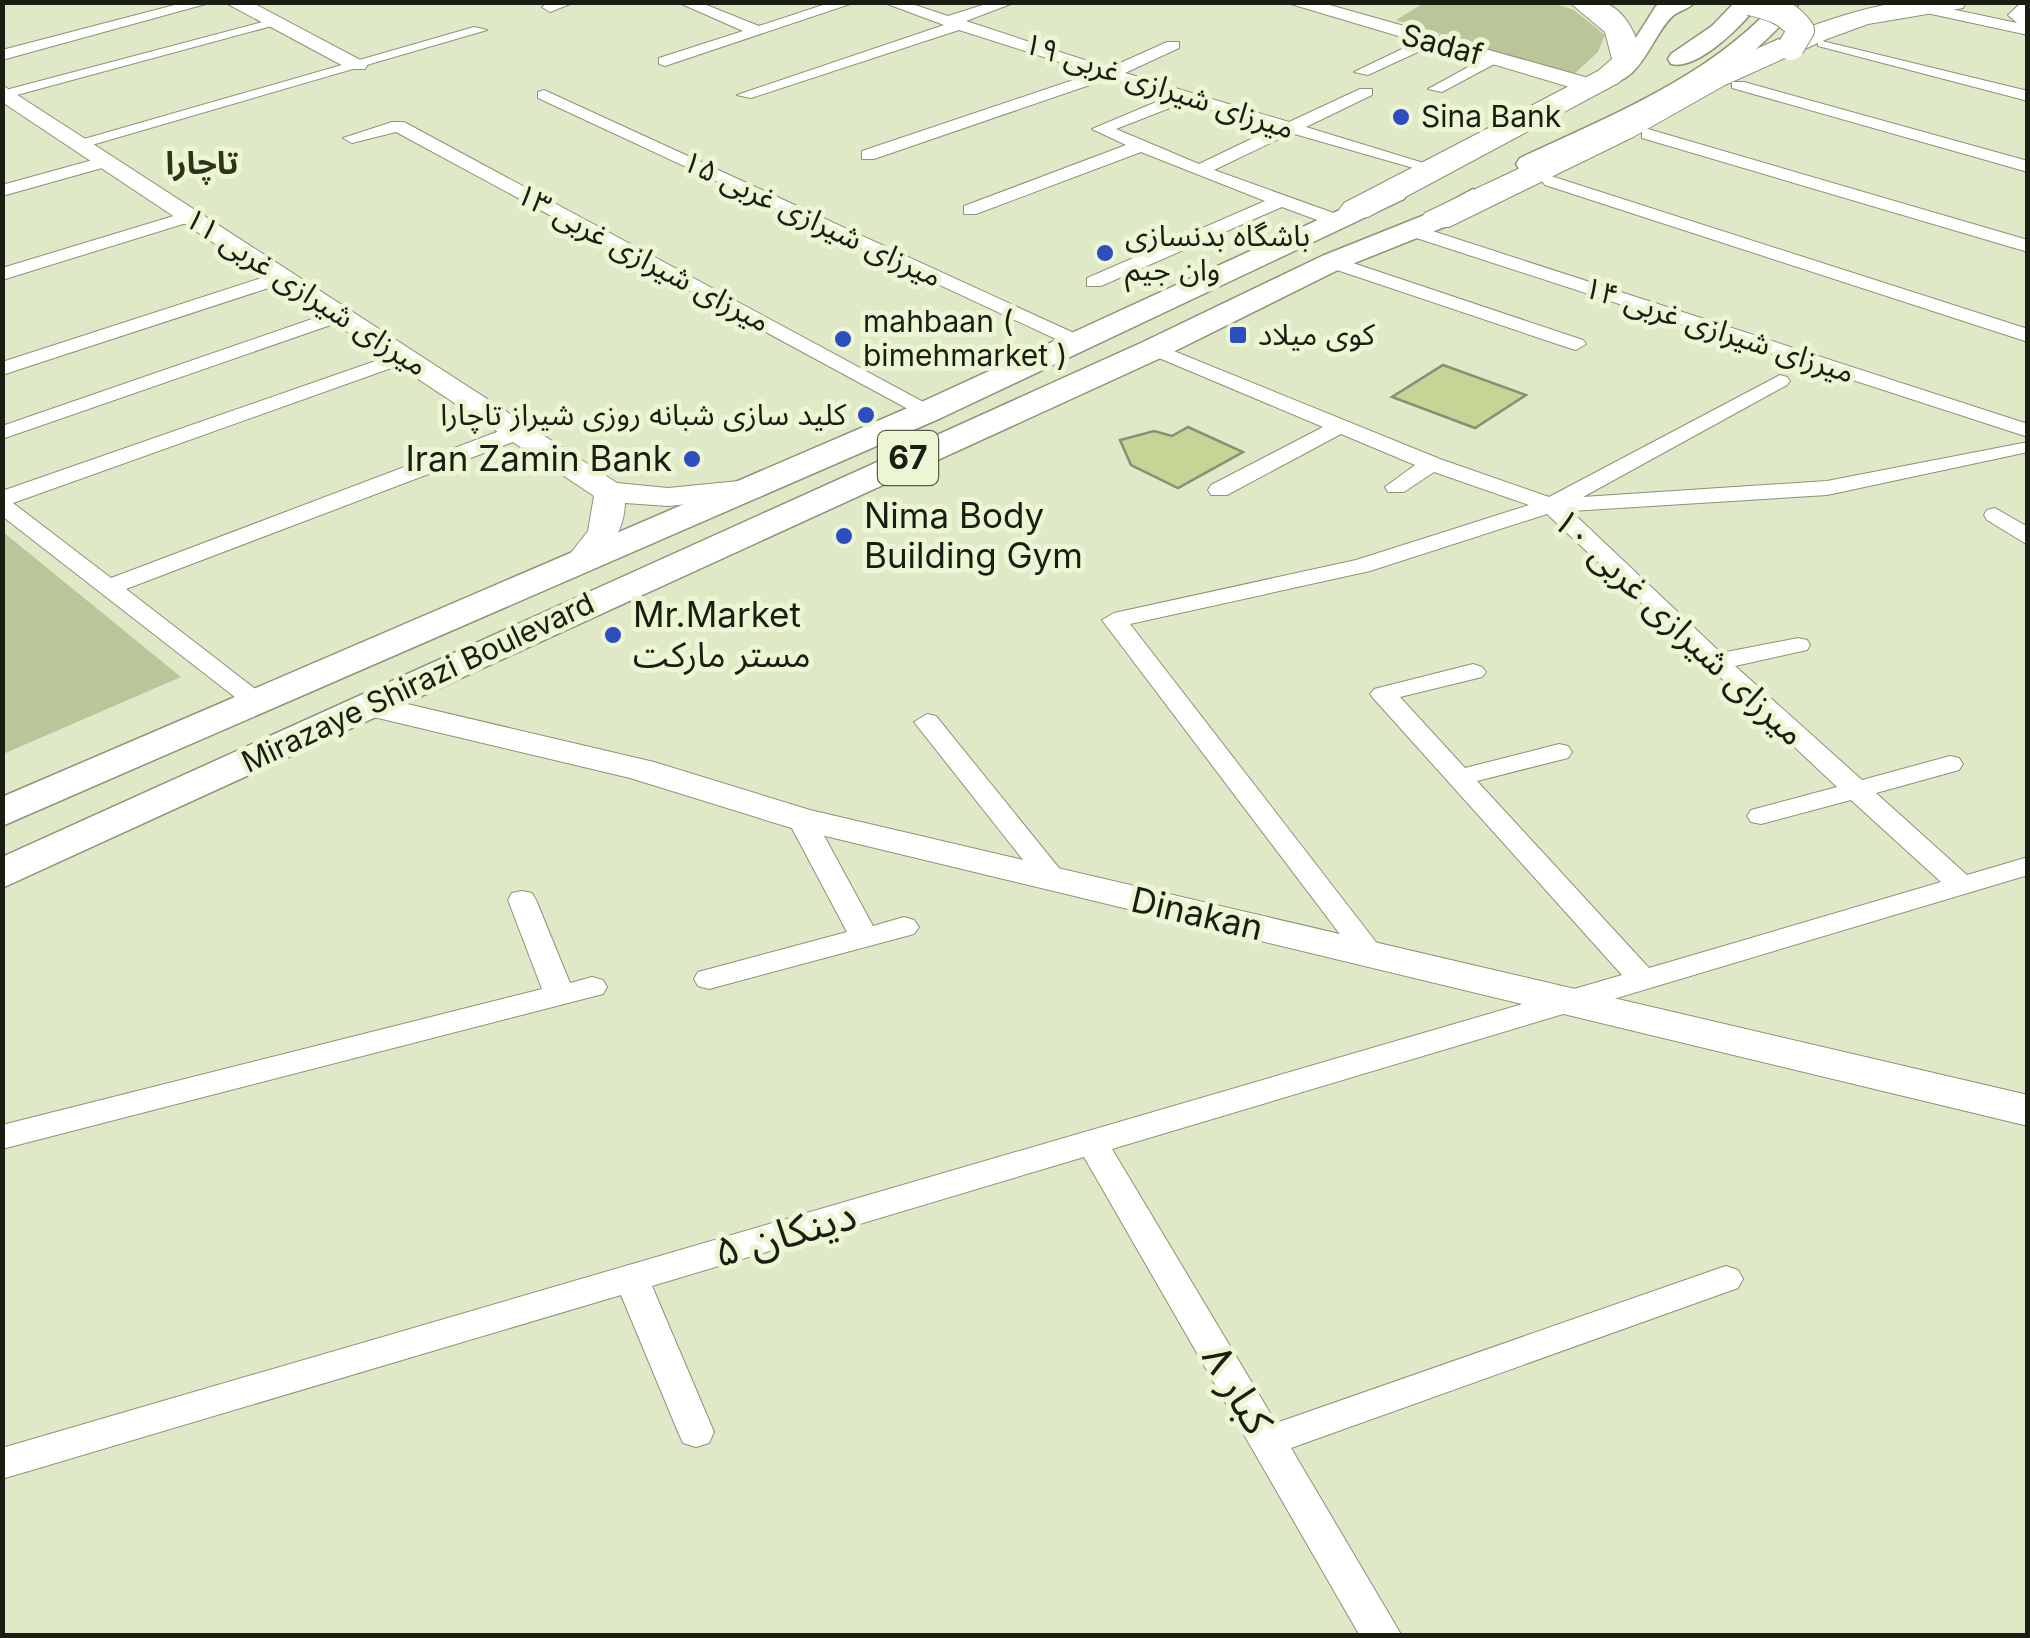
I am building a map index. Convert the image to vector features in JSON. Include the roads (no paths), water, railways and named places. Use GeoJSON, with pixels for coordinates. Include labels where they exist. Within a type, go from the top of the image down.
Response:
{"type":"FeatureCollection","features":[{"type":"Feature","properties":{"kind":"highway"},"geometry":{"type":"LineString","coordinates":[[1346,215],[1600,81],[1626,62],[1628,48],[1624,35],[1582,2]]}},
{"type":"Feature","properties":{"kind":"highway"},"geometry":{"type":"LineString","coordinates":[[1424,225],[1607,138],[1715,79],[1862,16],[1953,2]]}},
{"type":"Feature","properties":{"kind":"main road"},"geometry":{"type":"LineString","coordinates":[[1600,81],[1639,52],[1664,11],[1684,2]]}},
{"type":"Feature","properties":{"kind":"main road"},"geometry":{"type":"LineString","coordinates":[[1750,2],[1794,19],[1801,30],[1791,47]]}},
{"type":"Feature","properties":{"kind":"main road","name":"Mirazaye Shirazi Boulevard"},"geometry":{"type":"LineString","coordinates":[[2,814],[1080,343],[1346,215],[1656,74],[1720,31],[1750,2]]}},
{"type":"Feature","properties":{"kind":"main road","name":"Mirazaye Shirazi Boulevard"},"geometry":{"type":"LineString","coordinates":[[2,874],[1154,349],[1332,262],[1424,225],[1513,173],[1709,71],[1755,41],[1789,2]]}},
{"type":"Feature","properties":{"kind":"street"},"geometry":{"type":"LineString","coordinates":[[2,55],[206,2]]}},
{"type":"Feature","properties":{"kind":"street"},"geometry":{"type":"LineString","coordinates":[[550,7],[568,2]]}},
{"type":"Feature","properties":{"kind":"street"},"geometry":{"type":"LineString","coordinates":[[684,2],[755,30]]}},
{"type":"Feature","properties":{"kind":"street"},"geometry":{"type":"LineString","coordinates":[[664,61],[849,2]]}},
{"type":"Feature","properties":{"kind":"street","name":"۱۹ میرزای شیرازی غربی"},"geometry":{"type":"LineString","coordinates":[[889,2],[1184,97],[1431,168]]}},
{"type":"Feature","properties":{"kind":"street"},"geometry":{"type":"LineString","coordinates":[[744,94],[1009,2]]}},
{"type":"Feature","properties":{"kind":"street","name":"Sadaf"},"geometry":{"type":"LineString","coordinates":[[1294,2],[1492,58],[1600,81]]}},
{"type":"Feature","properties":{"kind":"street"},"geometry":{"type":"LineString","coordinates":[[235,3],[356,64]]}},
{"type":"Feature","properties":{"kind":"street"},"geometry":{"type":"LineString","coordinates":[[2028,5],[2016,15],[2028,27]]}},
{"type":"Feature","properties":{"kind":"street"},"geometry":{"type":"LineString","coordinates":[[1918,7],[2028,27]]}},
{"type":"Feature","properties":{"kind":"street"},"geometry":{"type":"LineString","coordinates":[[10,103],[275,23]]}},
{"type":"Feature","properties":{"kind":"street"},"geometry":{"type":"LineString","coordinates":[[80,143],[479,30]]}},
{"type":"Feature","properties":{"kind":"street"},"geometry":{"type":"LineString","coordinates":[[1362,72],[1429,41]]}},
{"type":"Feature","properties":{"kind":"street"},"geometry":{"type":"LineString","coordinates":[[1824,43],[2028,96]]}},
{"type":"Feature","properties":{"kind":"street"},"geometry":{"type":"LineString","coordinates":[[868,155],[1112,72],[1173,45]]}},
{"type":"Feature","properties":{"kind":"street"},"geometry":{"type":"LineString","coordinates":[[1436,89],[1492,58]]}},
{"type":"Feature","properties":{"kind":"street"},"geometry":{"type":"LineString","coordinates":[[1738,85],[2028,166]]}},
{"type":"Feature","properties":{"kind":"street"},"geometry":{"type":"LineString","coordinates":[[1199,170],[1366,92]]}},
{"type":"Feature","properties":{"kind":"street","name":"۱۵ میرزای شیرازی غربی"},"geometry":{"type":"LineString","coordinates":[[544,95],[1080,343]]}},
{"type":"Feature","properties":{"kind":"street"},"geometry":{"type":"LineString","coordinates":[[1184,97],[1101,129],[1282,200],[1346,215]]}},
{"type":"Feature","properties":{"kind":"street","name":"میرزای شیرازی غربی ۱۱"},"geometry":{"type":"LineString","coordinates":[[10,103],[80,143],[609,492],[668,497],[748,489]]}},
{"type":"Feature","properties":{"kind":"street","name":"۱۳ میرزای شیرازی غربی"},"geometry":{"type":"LineString","coordinates":[[352,138],[398,126],[930,411]]}},
{"type":"Feature","properties":{"kind":"street"},"geometry":{"type":"LineString","coordinates":[[1648,134],[2028,246]]}},
{"type":"Feature","properties":{"kind":"street"},"geometry":{"type":"LineString","coordinates":[[970,210],[1140,146]]}},
{"type":"Feature","properties":{"kind":"street"},"geometry":{"type":"LineString","coordinates":[[2,191],[107,161]]}},
{"type":"Feature","properties":{"kind":"street"},"geometry":{"type":"LineString","coordinates":[[1551,181],[2028,336]]}},
{"type":"Feature","properties":{"kind":"street"},"geometry":{"type":"LineString","coordinates":[[1094,282],[1282,200]]}},
{"type":"Feature","properties":{"kind":"street"},"geometry":{"type":"LineString","coordinates":[[2,274],[190,216]]}},
{"type":"Feature","properties":{"kind":"street","name":"۱۴ میرزای شیرازی غربی"},"geometry":{"type":"LineString","coordinates":[[1424,225],[2025,439]]}},
{"type":"Feature","properties":{"kind":"street"},"geometry":{"type":"LineString","coordinates":[[1332,262],[1576,344]]}},
{"type":"Feature","properties":{"kind":"street"},"geometry":{"type":"LineString","coordinates":[[2,369],[282,277]]}},
{"type":"Feature","properties":{"kind":"street"},"geometry":{"type":"LineString","coordinates":[[2,433],[341,315]]}},
{"type":"Feature","properties":{"kind":"street","name":"۱۰ میرزای شیرازی غربی"},"geometry":{"type":"LineString","coordinates":[[1154,349],[1432,464],[1551,506],[1962,886]]}},
{"type":"Feature","properties":{"kind":"street"},"geometry":{"type":"LineString","coordinates":[[2,502],[404,357]]}},
{"type":"Feature","properties":{"kind":"street"},"geometry":{"type":"LineString","coordinates":[[1371,955],[1114,620],[1362,566],[1551,506],[1780,380]]}},
{"type":"Feature","properties":{"kind":"street"},"geometry":{"type":"LineString","coordinates":[[1219,490],[1340,426]]}},
{"type":"Feature","properties":{"kind":"street"},"geometry":{"type":"LineString","coordinates":[[109,588],[518,432]]}},
{"type":"Feature","properties":{"kind":"street"},"geometry":{"type":"LineString","coordinates":[[1551,506],[1827,488],[2025,439]]}},
{"type":"Feature","properties":{"kind":"street"},"geometry":{"type":"LineString","coordinates":[[1396,486],[1432,464]]}},
{"type":"Feature","properties":{"kind":"street"},"geometry":{"type":"LineString","coordinates":[[580,563],[610,523],[609,492]]}},
{"type":"Feature","properties":{"kind":"street"},"geometry":{"type":"LineString","coordinates":[[2,502],[258,703]]}},
{"type":"Feature","properties":{"kind":"street"},"geometry":{"type":"LineString","coordinates":[[1995,515],[2028,538]]}},
{"type":"Feature","properties":{"kind":"street"},"geometry":{"type":"LineString","coordinates":[[1716,662],[1798,644]]}},
{"type":"Feature","properties":{"kind":"street"},"geometry":{"type":"LineString","coordinates":[[1473,672],[1382,694],[1642,980]]}},
{"type":"Feature","properties":{"kind":"street","name":"Dinakan"},"geometry":{"type":"LineString","coordinates":[[369,706],[642,770],[801,819],[2028,1111]]}},
{"type":"Feature","properties":{"kind":"street"},"geometry":{"type":"LineString","coordinates":[[927,722],[1053,879]]}},
{"type":"Feature","properties":{"kind":"street"},"geometry":{"type":"LineString","coordinates":[[1458,778],[1559,752]]}},
{"type":"Feature","properties":{"kind":"street"},"geometry":{"type":"LineString","coordinates":[[1761,816],[1950,764]]}},
{"type":"Feature","properties":{"kind":"street"},"geometry":{"type":"LineString","coordinates":[[801,819],[865,938]]}},
{"type":"Feature","properties":{"kind":"street","name":"۵ دینکان"},"geometry":{"type":"LineString","coordinates":[[2,1464],[2028,866]]}},
{"type":"Feature","properties":{"kind":"street"},"geometry":{"type":"LineString","coordinates":[[522,900],[560,996]]}},
{"type":"Feature","properties":{"kind":"street"},"geometry":{"type":"LineString","coordinates":[[709,979],[904,927]]}},
{"type":"Feature","properties":{"kind":"street"},"geometry":{"type":"LineString","coordinates":[[2,1136],[592,987]]}},
{"type":"Feature","properties":{"kind":"street","name":"۸ کبار"},"geometry":{"type":"LineString","coordinates":[[1092,1143],[1382,1636]]}},
{"type":"Feature","properties":{"kind":"street"},"geometry":{"type":"LineString","coordinates":[[632,1278],[696,1432]]}},
{"type":"Feature","properties":{"kind":"street"},"geometry":{"type":"LineString","coordinates":[[1268,1441],[1726,1279]]}},
{"type":"Feature","properties":{"kind":"place","name":"Sina Bank"},"geometry":{"type":"Point","coordinates":[1401,117]}},
{"type":"Feature","properties":{"kind":"place","name":"باشگاه بدنسازی وان جیم"},"geometry":{"type":"Point","coordinates":[1105,253]}},
{"type":"Feature","properties":{"kind":"place","name":"کوی میلاد"},"geometry":{"type":"Point","coordinates":[1238,335]}},
{"type":"Feature","properties":{"kind":"place","name":"mahbaan ( bimehmarket )"},"geometry":{"type":"Point","coordinates":[843,339]}},
{"type":"Feature","properties":{"kind":"place","name":"کلید سازی شبانه روزی شیراز تاچارا"},"geometry":{"type":"Point","coordinates":[866,415]}},
{"type":"Feature","properties":{"kind":"place","name":"Iran Zamin Bank"},"geometry":{"type":"Point","coordinates":[692,459]}},
{"type":"Feature","properties":{"kind":"place","name":"Nima Body Building Gym"},"geometry":{"type":"Point","coordinates":[844,536]}},
{"type":"Feature","properties":{"kind":"place","name":"Mr.Market مستر مارکت"},"geometry":{"type":"Point","coordinates":[613,635]}},
{"type":"Feature","properties":{"kind":"district","name":"تاچارا"},"geometry":{"type":"Point","coordinates":[202,163]}}]}
